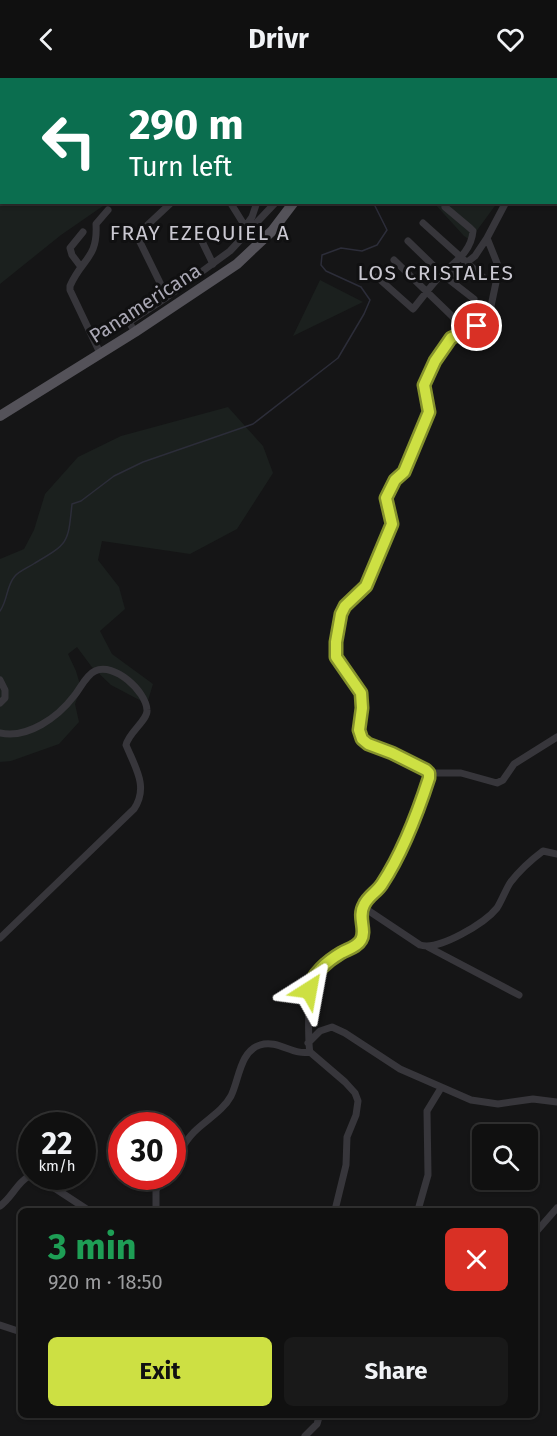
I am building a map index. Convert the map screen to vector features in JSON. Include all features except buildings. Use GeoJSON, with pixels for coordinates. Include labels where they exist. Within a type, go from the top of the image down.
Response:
{"type":"FeatureCollection","features":[{"type":"Feature","properties":{"kind":"main road","name":"Panamericana"},"geometry":{"type":"LineString","coordinates":[[0,416],[135,332],[237,264],[273,231],[293,204]]}},
{"type":"Feature","properties":{"kind":"street"},"geometry":{"type":"LineString","coordinates":[[167,297],[139,240],[140,232],[170,204]]}},
{"type":"Feature","properties":{"kind":"street"},"geometry":{"type":"LineString","coordinates":[[231,204],[247,229]]}},
{"type":"Feature","properties":{"kind":"street"},"geometry":{"type":"LineString","coordinates":[[247,229],[256,204]]}},
{"type":"Feature","properties":{"kind":"street"},"geometry":{"type":"LineString","coordinates":[[135,332],[129,322],[230,251],[247,229],[274,204]]}},
{"type":"Feature","properties":{"kind":"street"},"geometry":{"type":"LineString","coordinates":[[377,277],[413,309],[442,274],[475,256],[505,204]]}},
{"type":"Feature","properties":{"kind":"street"},"geometry":{"type":"LineString","coordinates":[[446,207],[473,231],[464,260],[447,279],[474,299]]}},
{"type":"Feature","properties":{"kind":"street"},"geometry":{"type":"LineString","coordinates":[[100,353],[70,290],[71,282],[97,242],[97,221],[108,210]]}},
{"type":"Feature","properties":{"kind":"street"},"geometry":{"type":"LineString","coordinates":[[423,223],[484,278]]}},
{"type":"Feature","properties":{"kind":"street"},"geometry":{"type":"LineString","coordinates":[[196,229],[213,264]]}},
{"type":"Feature","properties":{"kind":"street"},"geometry":{"type":"LineString","coordinates":[[81,267],[70,248],[82,232]]}},
{"type":"Feature","properties":{"kind":"street"},"geometry":{"type":"LineString","coordinates":[[487,238],[499,268],[490,311],[477,326],[451,338],[435,361],[424,385],[429,412],[404,472],[395,480],[386,498],[392,524],[366,586],[345,606],[341,614],[336,657],[361,693],[362,708],[359,730],[362,739],[429,773],[461,773],[498,783],[503,780],[514,764],[557,736]]}},
{"type":"Feature","properties":{"kind":"street"},"geometry":{"type":"LineString","coordinates":[[408,241],[442,274]]}},
{"type":"Feature","properties":{"kind":"street"},"geometry":{"type":"LineString","coordinates":[[394,260],[455,319]]}},
{"type":"Feature","properties":{"kind":"street"},"geometry":{"type":"LineString","coordinates":[[0,733],[19,734],[42,724],[72,699],[93,672],[105,668],[131,682],[142,697],[147,710],[146,715],[127,739],[126,745],[142,789],[140,800],[134,809],[0,938]]}},
{"type":"Feature","properties":{"kind":"street"},"geometry":{"type":"LineString","coordinates":[[0,680],[6,694],[0,703]]}},
{"type":"Feature","properties":{"kind":"street"},"geometry":{"type":"LineString","coordinates":[[336,1208],[345,1171],[347,1137],[357,1112],[358,1099],[332,1070],[310,1052],[308,1043],[309,984],[332,960],[362,939],[360,916],[363,906],[382,884],[408,835],[426,788],[429,773]]}},
{"type":"Feature","properties":{"kind":"street"},"geometry":{"type":"LineString","coordinates":[[428,947],[452,938],[478,924],[492,913],[498,907],[510,883],[530,861],[543,851],[557,854]]}},
{"type":"Feature","properties":{"kind":"street"},"geometry":{"type":"LineString","coordinates":[[363,906],[420,945],[519,994]]}},
{"type":"Feature","properties":{"kind":"street"},"geometry":{"type":"LineString","coordinates":[[308,1043],[324,1028],[335,1028],[357,1040],[392,1065],[480,1103],[498,1104],[534,1099],[557,1102]]}},
{"type":"Feature","properties":{"kind":"street"},"geometry":{"type":"LineString","coordinates":[[186,1143],[192,1134],[228,1101],[239,1071],[254,1048],[262,1044],[274,1044],[300,1052],[310,1052]]}},
{"type":"Feature","properties":{"kind":"street"},"geometry":{"type":"LineString","coordinates":[[418,1208],[428,1175],[427,1111],[441,1088]]}},
{"type":"Feature","properties":{"kind":"street"},"geometry":{"type":"LineString","coordinates":[[0,1206],[18,1188]]}},
{"type":"Feature","properties":{"kind":"street"},"geometry":{"type":"LineString","coordinates":[[56,1190],[85,1208]]}},
{"type":"Feature","properties":{"kind":"street"},"geometry":{"type":"LineString","coordinates":[[156,1190],[156,1208]]}},
{"type":"Feature","properties":{"kind":"street"},"geometry":{"type":"LineString","coordinates":[[538,1230],[557,1208]]}},
{"type":"Feature","properties":{"kind":"street"},"geometry":{"type":"LineString","coordinates":[[0,1325],[18,1331]]}},
{"type":"Feature","properties":{"kind":"street"},"geometry":{"type":"LineString","coordinates":[[305,1436],[317,1424],[319,1418]]}},
{"type":"Feature","properties":{"kind":"shaded area"},"geometry":{"type":"Polygon","coordinates":[[[0,204],[104,204],[61,235],[0,284],[0,204]]]}},
{"type":"Feature","properties":{"kind":"shaded area"},"geometry":{"type":"Polygon","coordinates":[[[435,204],[496,204],[470,240],[435,204]]]}},
{"type":"Feature","properties":{"kind":"shaded area"},"geometry":{"type":"Polygon","coordinates":[[[320,280],[363,302],[293,336],[320,280]]]}},
{"type":"Feature","properties":{"kind":"shaded area"},"geometry":{"type":"Polygon","coordinates":[[[228,407],[263,446],[273,473],[237,529],[190,554],[102,541],[98,560],[119,587],[125,609],[100,631],[112,654],[153,684],[147,704],[111,685],[91,666],[77,647],[68,654],[81,688],[75,704],[79,722],[59,744],[11,761],[0,762],[0,559],[24,549],[34,530],[45,494],[78,457],[121,436],[228,407]]]}},
{"type":"Feature","properties":{"kind":"waterway"},"geometry":{"type":"LineString","coordinates":[[0,611],[15,576],[55,551],[65,541],[68,535],[72,504],[81,501],[114,476],[143,462],[253,424],[338,358],[370,300],[361,287],[326,271],[321,265],[322,255],[341,248],[362,251],[377,245],[387,230],[374,204]]}},
{"type":"Feature","properties":{"kind":"district","name":"FRAY EZEQUIEL A"},"geometry":{"type":"Point","coordinates":[200,233]}},
{"type":"Feature","properties":{"kind":"district","name":"LOS CRISTALES"},"geometry":{"type":"Point","coordinates":[436,273]}},
{"type":"Feature","properties":{"kind":"route"},"geometry":{"type":"LineString","coordinates":[[309,990],[309,984],[315,976],[342,952],[362,939],[360,916],[363,906],[382,884],[408,835],[429,778],[426,770],[368,744],[362,739],[359,730],[362,708],[361,693],[336,657],[335,650],[341,614],[345,606],[366,586],[392,524],[386,498],[395,480],[404,472],[429,412],[424,385],[435,361],[451,338],[477,326]]}}]}
